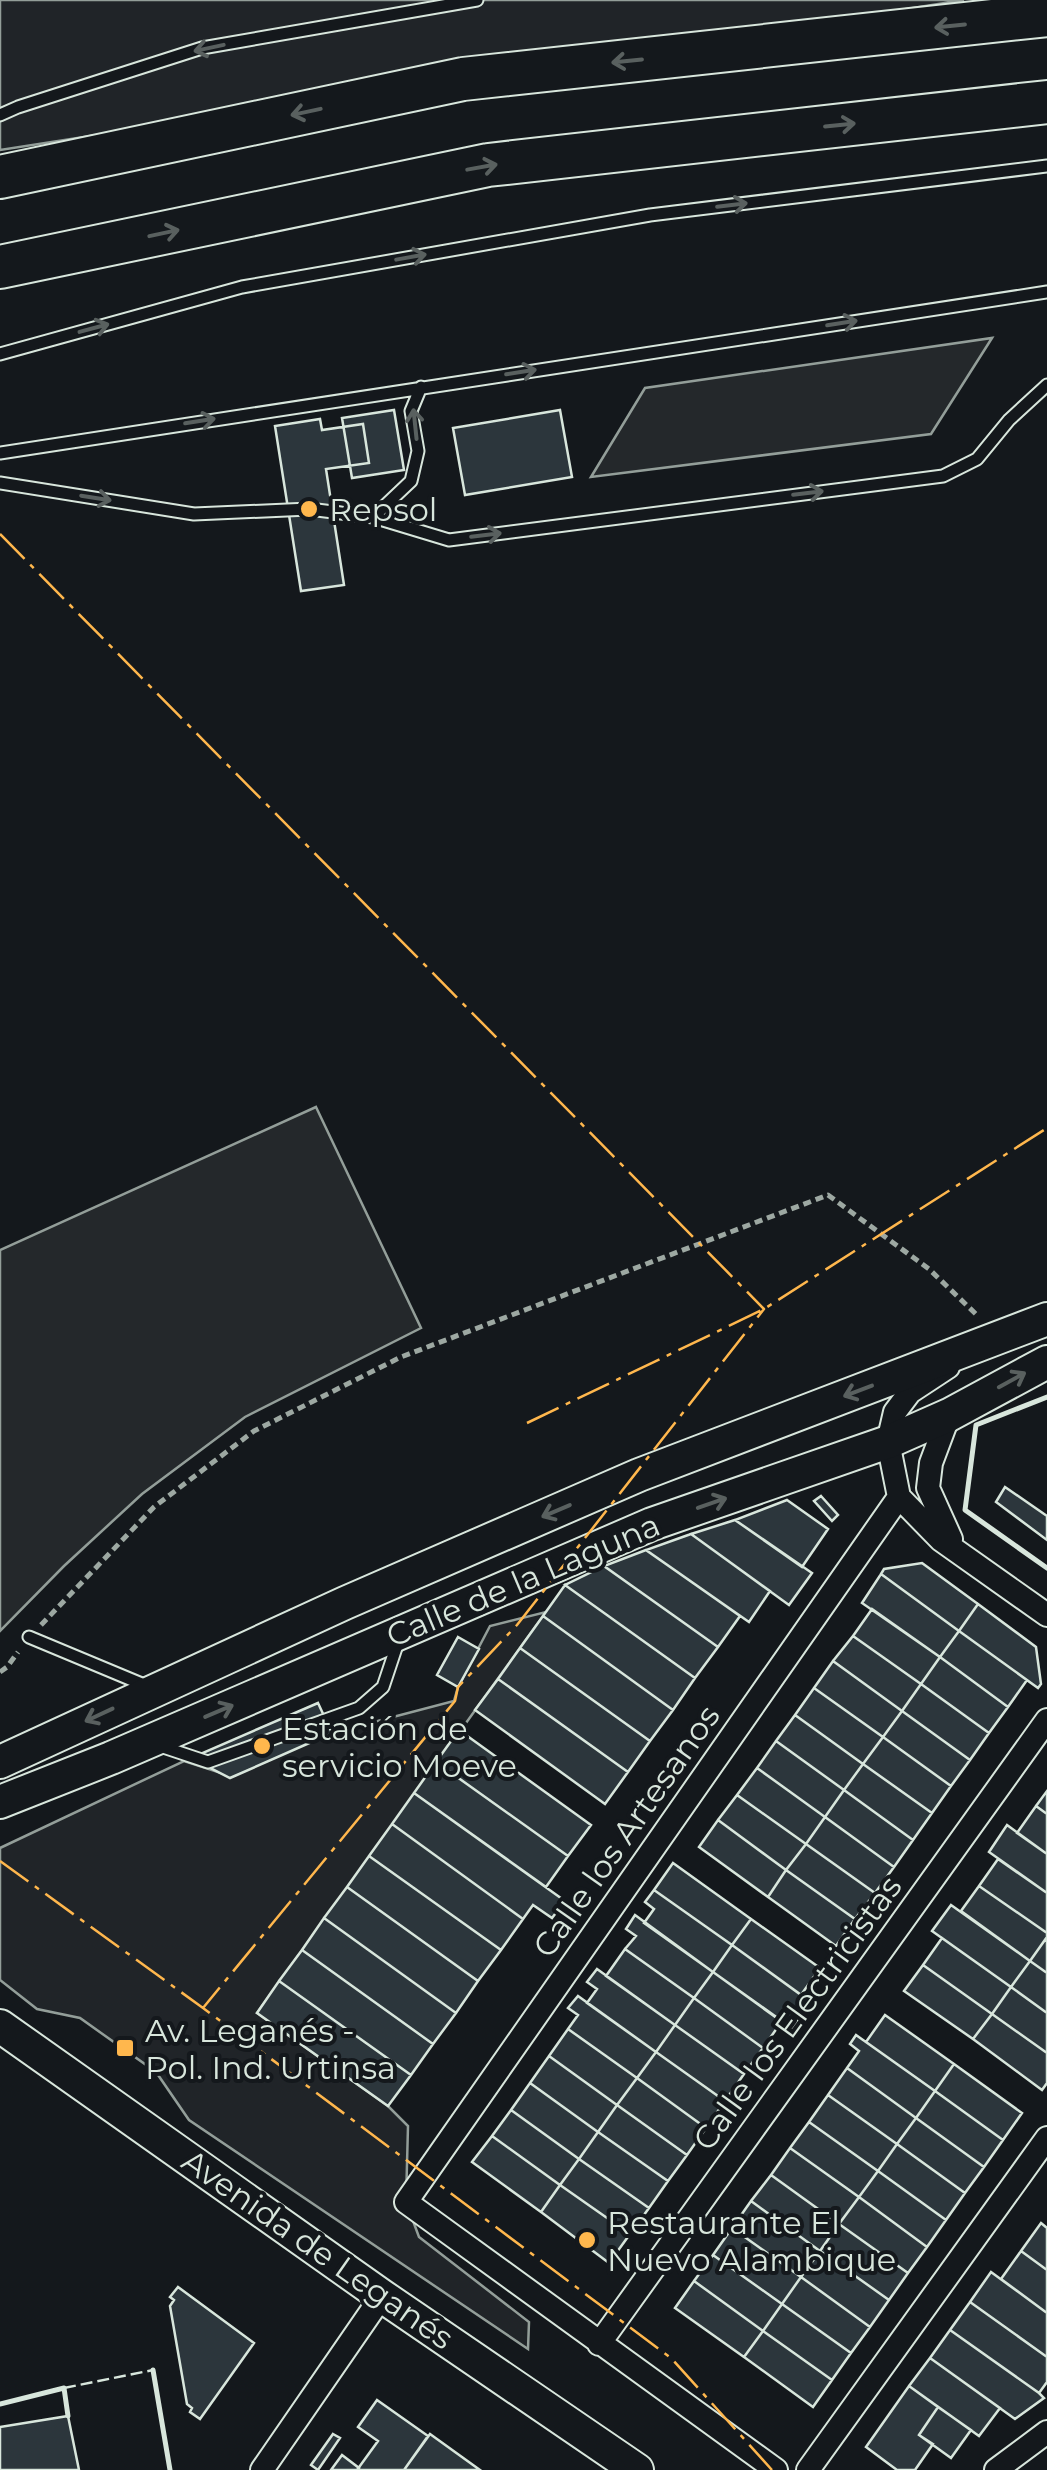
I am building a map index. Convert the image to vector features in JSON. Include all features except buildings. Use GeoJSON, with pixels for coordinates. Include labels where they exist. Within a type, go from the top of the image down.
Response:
{"type":"FeatureCollection","features":[{"type":"Feature","properties":{"kind":"highway"},"geometry":{"type":"LineString","coordinates":[[0,177],[463,79],[1047,15]]}},
{"type":"Feature","properties":{"kind":"highway"},"geometry":{"type":"LineString","coordinates":[[0,267],[488,165],[1047,102]]}},
{"type":"Feature","properties":{"kind":"street","name":"Calle de la Laguna"},"geometry":{"type":"LineString","coordinates":[[2,1760],[345,1602],[639,1475],[1047,1319]]}},
{"type":"Feature","properties":{"kind":"street"},"geometry":{"type":"LineString","coordinates":[[994,1339],[910,1392],[894,1412],[888,1442],[899,1497],[942,1540],[1047,1616]]}},
{"type":"Feature","properties":{"kind":"street","name":"Calle de la Laguna"},"geometry":{"type":"LineString","coordinates":[[0,1802],[111,1758],[652,1524],[888,1442],[949,1415],[1047,1362]]}},
{"type":"Feature","properties":{"kind":"street"},"geometry":{"type":"LineString","coordinates":[[949,1415],[931,1463],[928,1488],[958,1551]]}},
{"type":"Feature","properties":{"kind":"street","name":"Calle los Artesanos"},"geometry":{"type":"LineString","coordinates":[[599,2344],[406,2202],[899,1497]]}},
{"type":"Feature","properties":{"kind":"street","name":"Calle los Electricistas"},"geometry":{"type":"LineString","coordinates":[[599,2344],[1047,1720]]}},
{"type":"Feature","properties":{"kind":"street"},"geometry":{"type":"LineString","coordinates":[[0,1825],[111,1758]]}},
{"type":"Feature","properties":{"kind":"street","name":"Avenida de Leganés"},"geometry":{"type":"LineString","coordinates":[[0,2026],[382,2296],[637,2470]]}},
{"type":"Feature","properties":{"kind":"street"},"geometry":{"type":"LineString","coordinates":[[808,2470],[1047,2138]]}},
{"type":"Feature","properties":{"kind":"street"},"geometry":{"type":"LineString","coordinates":[[262,2470],[382,2296]]}},
{"type":"Feature","properties":{"kind":"street"},"geometry":{"type":"LineString","coordinates":[[599,2344],[776,2470]]}},
{"type":"Feature","properties":{"kind":"street"},"geometry":{"type":"LineString","coordinates":[[996,2470],[1047,2432]]}},
{"type":"Feature","properties":{"kind":"lane"},"geometry":{"type":"LineString","coordinates":[[0,116],[202,48],[477,0]]}},
{"type":"Feature","properties":{"kind":"lane"},"geometry":{"type":"LineString","coordinates":[[0,354],[261,284],[650,215],[1047,166]]}},
{"type":"Feature","properties":{"kind":"lane"},"geometry":{"type":"LineString","coordinates":[[0,453],[1047,292]]}},
{"type":"Feature","properties":{"kind":"lane"},"geometry":{"type":"LineString","coordinates":[[0,482],[194,514],[308,509],[373,516],[448,540],[944,476],[977,459],[1009,420],[1047,385]]}},
{"type":"Feature","properties":{"kind":"lane"},"geometry":{"type":"LineString","coordinates":[[373,516],[411,482],[418,451],[412,410],[422,387]]}},
{"type":"Feature","properties":{"kind":"lane"},"geometry":{"type":"LineString","coordinates":[[148,1742],[208,1762],[359,1708],[383,1688],[401,1632]]}},
{"type":"Feature","properties":{"kind":"lane"},"geometry":{"type":"LineString","coordinates":[[28,1637],[154,1689]]}},
{"type":"Feature","properties":{"kind":"path"},"geometry":{"type":"LineString","coordinates":[[0,1672],[28,1637],[154,1507],[254,1431],[402,1357],[828,1196],[929,1269],[994,1339]]}},
{"type":"Feature","properties":{"kind":"shaded area"},"geometry":{"type":"Polygon","coordinates":[[[0,0],[964,0],[0,150],[0,0]]]}},
{"type":"Feature","properties":{"kind":"shaded area"},"geometry":{"type":"Polygon","coordinates":[[[992,338],[931,434],[591,477],[645,388],[992,338]]]}},
{"type":"Feature","properties":{"kind":"shaded area"},"geometry":{"type":"Polygon","coordinates":[[[316,1107],[421,1328],[245,1417],[142,1494],[0,1631],[0,1250],[316,1107]]]}},
{"type":"Feature","properties":{"kind":"shaded area"},"geometry":{"type":"Polygon","coordinates":[[[546,1612],[257,2013],[388,2106],[408,2126],[406,2202],[419,2237],[529,2322],[528,2349],[189,2120],[156,2072],[80,2018],[37,2009],[0,1980],[0,1848],[184,1761],[227,1775],[332,1733],[454,1701],[490,1626],[546,1612]]]}},
{"type":"Feature","properties":{"kind":"fence"},"geometry":{"type":"LineString","coordinates":[[64,2388],[153,2370]]}},
{"type":"Feature","properties":{"kind":"wall"},"geometry":{"type":"LineString","coordinates":[[1047,1397],[976,1425],[965,1510],[1047,1568]]}},
{"type":"Feature","properties":{"kind":"wall"},"geometry":{"type":"LineString","coordinates":[[153,2370],[170,2470]]}},
{"type":"Feature","properties":{"kind":"wall"},"geometry":{"type":"LineString","coordinates":[[0,2404],[64,2388],[68,2416]]}},
{"type":"Feature","properties":{"kind":"power"},"geometry":{"type":"LineString","coordinates":[[0,534],[764,1309],[517,1625],[458,1687],[455,1701],[203,2008]]}},
{"type":"Feature","properties":{"kind":"power"},"geometry":{"type":"LineString","coordinates":[[527,1423],[764,1309],[1047,1128]]}},
{"type":"Feature","properties":{"kind":"power"},"geometry":{"type":"LineString","coordinates":[[0,1861],[671,2358],[772,2470]]}},
{"type":"Feature","properties":{"kind":"place","name":"Repsol"},"geometry":{"type":"Point","coordinates":[309,509]}},
{"type":"Feature","properties":{"kind":"place","name":"Estación de servicio Moeve"},"geometry":{"type":"Point","coordinates":[262,1746]}},
{"type":"Feature","properties":{"kind":"place","name":"Av. Leganés - Pol. Ind. Urtinsa"},"geometry":{"type":"Point","coordinates":[125,2048]}},
{"type":"Feature","properties":{"kind":"place","name":"Restaurante El Nuevo Alambique"},"geometry":{"type":"Point","coordinates":[587,2240]}}]}
